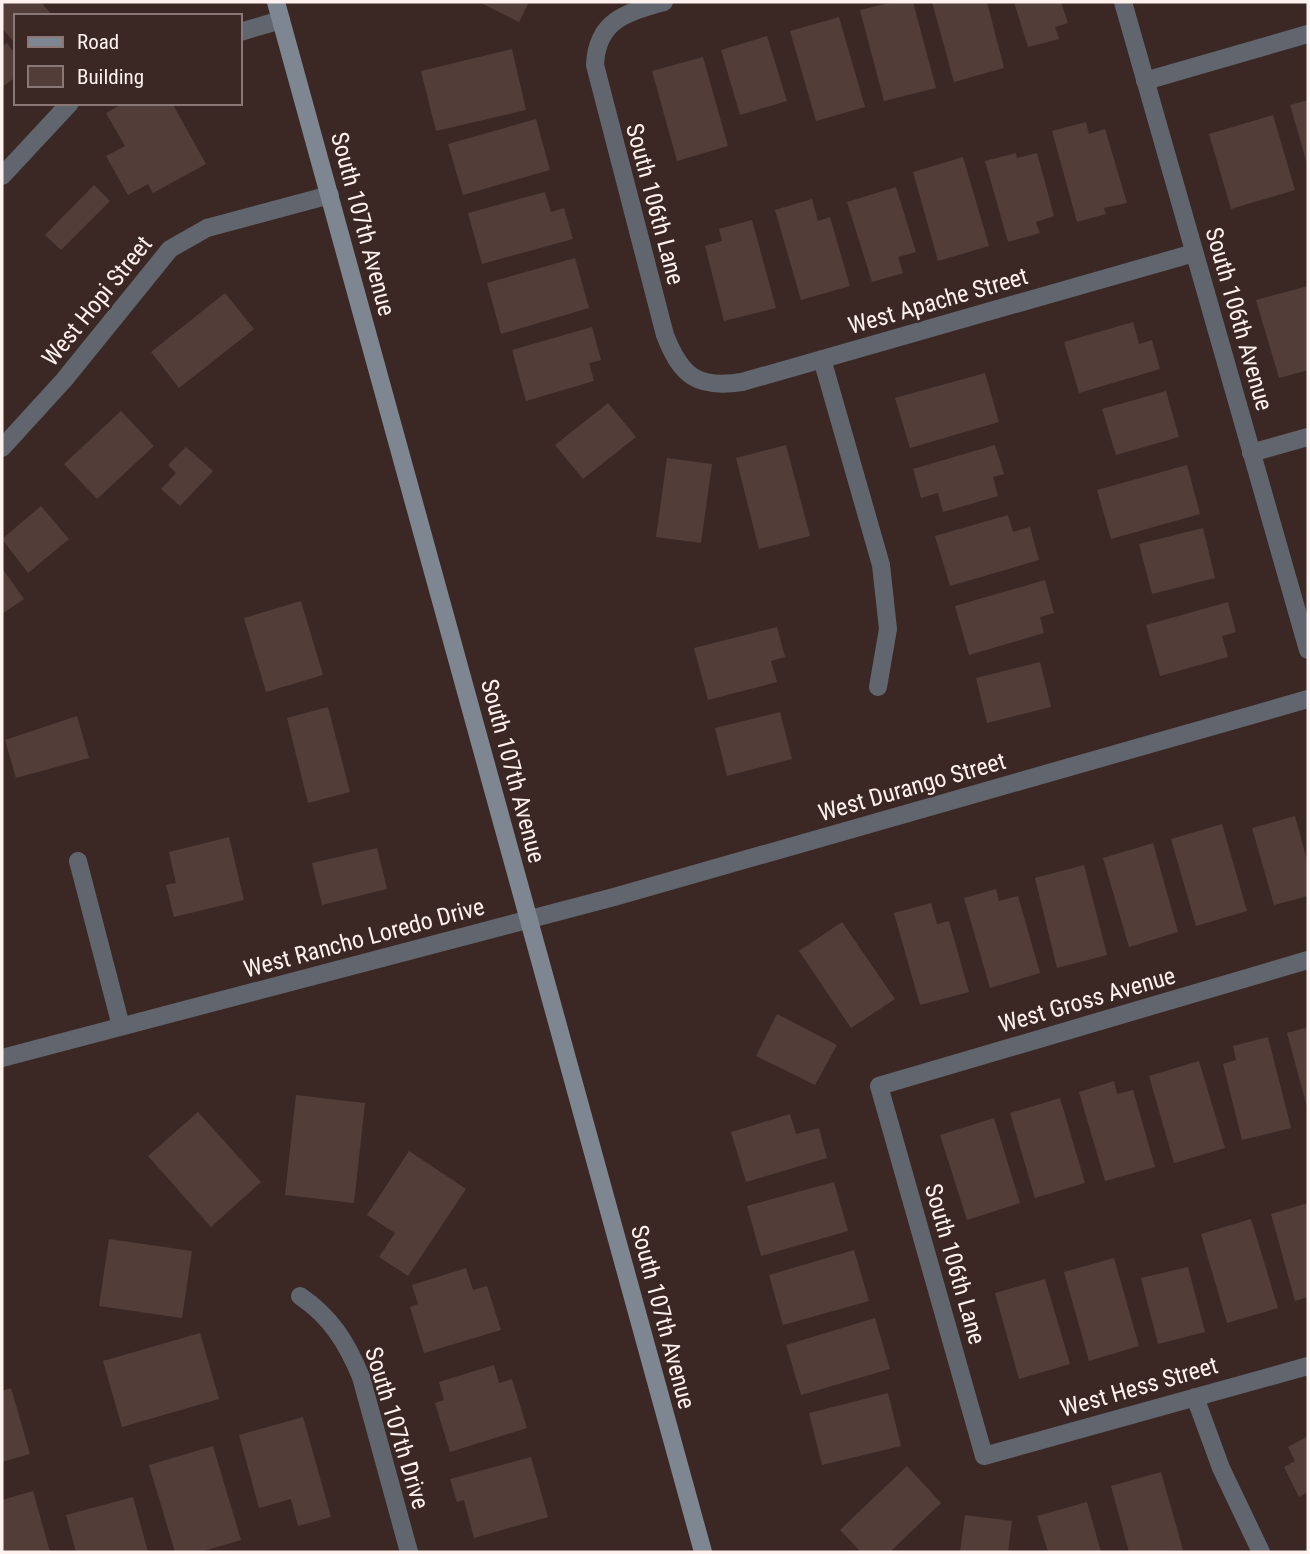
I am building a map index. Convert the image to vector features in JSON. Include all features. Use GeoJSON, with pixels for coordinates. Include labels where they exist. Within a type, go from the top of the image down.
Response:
{"type":"FeatureCollection","features":[{"type":"Feature","properties":{"kind":"main road","name":"South 107th Avenue"},"geometry":{"type":"LineString","coordinates":[[276,2],[703,1552]]}},
{"type":"Feature","properties":{"kind":"street","name":"South 106th Lane"},"geometry":{"type":"LineString","coordinates":[[664,2],[625,14],[602,34],[596,49],[597,82],[666,335],[680,366],[694,379]]}},
{"type":"Feature","properties":{"kind":"street","name":"South 106th Avenue"},"geometry":{"type":"LineString","coordinates":[[1123,2],[1308,650]]}},
{"type":"Feature","properties":{"kind":"street"},"geometry":{"type":"LineString","coordinates":[[242,31],[282,20]]}},
{"type":"Feature","properties":{"kind":"street"},"geometry":{"type":"LineString","coordinates":[[1145,81],[1308,34]]}},
{"type":"Feature","properties":{"kind":"street"},"geometry":{"type":"LineString","coordinates":[[2,176],[68,105]]}},
{"type":"Feature","properties":{"kind":"street","name":"West Hopi Street"},"geometry":{"type":"LineString","coordinates":[[2,448],[64,380],[170,249],[187,236],[207,228],[330,195]]}},
{"type":"Feature","properties":{"kind":"street","name":"West Apache Street"},"geometry":{"type":"LineString","coordinates":[[694,379],[710,384],[726,384],[1194,253]]}},
{"type":"Feature","properties":{"kind":"street"},"geometry":{"type":"LineString","coordinates":[[822,359],[881,565],[888,629],[878,687]]}},
{"type":"Feature","properties":{"kind":"street"},"geometry":{"type":"LineString","coordinates":[[1251,453],[1308,437]]}},
{"type":"Feature","properties":{"kind":"street","name":"West Durango Street"},"geometry":{"type":"LineString","coordinates":[[528,920],[1308,699]]}},
{"type":"Feature","properties":{"kind":"street"},"geometry":{"type":"LineString","coordinates":[[2,1058],[121,1026],[78,861]]}},
{"type":"Feature","properties":{"kind":"street","name":"West Rancho Loredo Drive"},"geometry":{"type":"LineString","coordinates":[[121,1026],[528,920]]}},
{"type":"Feature","properties":{"kind":"street","name":"West Gross Avenue"},"geometry":{"type":"LineString","coordinates":[[879,1086],[1308,960]]}},
{"type":"Feature","properties":{"kind":"street","name":"South 106th Lane"},"geometry":{"type":"LineString","coordinates":[[879,1086],[984,1456]]}},
{"type":"Feature","properties":{"kind":"street","name":"South 107th Drive"},"geometry":{"type":"LineString","coordinates":[[300,1296],[320,1310],[337,1329],[351,1352],[361,1377],[409,1552]]}},
{"type":"Feature","properties":{"kind":"street","name":"West Hess Street"},"geometry":{"type":"LineString","coordinates":[[984,1456],[1308,1366]]}},
{"type":"Feature","properties":{"kind":"street"},"geometry":{"type":"LineString","coordinates":[[1195,1397],[1221,1468],[1261,1552]]}},
{"type":"Feature","properties":{"kind":"building"},"geometry":{"type":"Polygon","coordinates":[[[2,2],[41,2],[51,14],[14,14],[14,43],[2,28],[2,2]]]}},
{"type":"Feature","properties":{"kind":"building"},"geometry":{"type":"Polygon","coordinates":[[[479,2],[529,2],[519,22],[479,2]]]}},
{"type":"Feature","properties":{"kind":"building"},"geometry":{"type":"Polygon","coordinates":[[[893,2],[913,2],[936,88],[884,101],[860,10],[893,2]]]}},
{"type":"Feature","properties":{"kind":"building"},"geometry":{"type":"Polygon","coordinates":[[[932,2],[987,2],[1004,68],[954,82],[932,2]]]}},
{"type":"Feature","properties":{"kind":"building"},"geometry":{"type":"Polygon","coordinates":[[[1014,2],[1061,2],[1068,23],[1055,27],[1059,39],[1028,47],[1014,2]]]}},
{"type":"Feature","properties":{"kind":"building"},"geometry":{"type":"Polygon","coordinates":[[[839,17],[865,107],[816,121],[790,31],[839,17]]]}},
{"type":"Feature","properties":{"kind":"building"},"geometry":{"type":"Polygon","coordinates":[[[767,36],[787,101],[740,115],[721,50],[767,36]]]}},
{"type":"Feature","properties":{"kind":"building"},"geometry":{"type":"Polygon","coordinates":[[[7,43],[14,52],[14,78],[2,87],[2,46],[7,43]]]}},
{"type":"Feature","properties":{"kind":"building"},"geometry":{"type":"Polygon","coordinates":[[[512,49],[526,110],[436,131],[421,71],[512,49]]]}},
{"type":"Feature","properties":{"kind":"building"},"geometry":{"type":"Polygon","coordinates":[[[703,57],[728,146],[677,161],[652,71],[703,57]]]}},
{"type":"Feature","properties":{"kind":"building"},"geometry":{"type":"Polygon","coordinates":[[[1308,100],[1308,167],[1290,105],[1308,100]]]}},
{"type":"Feature","properties":{"kind":"building"},"geometry":{"type":"Polygon","coordinates":[[[120,105],[173,105],[206,164],[153,193],[148,184],[128,195],[106,156],[125,146],[106,113],[120,105]]]}},
{"type":"Feature","properties":{"kind":"building"},"geometry":{"type":"Polygon","coordinates":[[[1273,115],[1295,190],[1231,209],[1209,134],[1273,115]]]}},
{"type":"Feature","properties":{"kind":"building"},"geometry":{"type":"Polygon","coordinates":[[[536,119],[550,170],[463,195],[448,144],[536,119]]]}},
{"type":"Feature","properties":{"kind":"building"},"geometry":{"type":"Polygon","coordinates":[[[1086,122],[1089,134],[1105,129],[1127,203],[1104,208],[1106,214],[1077,222],[1052,131],[1086,122]]]}},
{"type":"Feature","properties":{"kind":"building"},"geometry":{"type":"Polygon","coordinates":[[[1016,153],[1017,158],[1037,153],[1054,216],[1036,222],[1040,233],[1008,242],[985,161],[1016,153]]]}},
{"type":"Feature","properties":{"kind":"building"},"geometry":{"type":"Polygon","coordinates":[[[963,157],[989,246],[938,261],[913,172],[963,157]]]}},
{"type":"Feature","properties":{"kind":"building"},"geometry":{"type":"Polygon","coordinates":[[[94,185],[110,201],[61,250],[45,235],[94,185]]]}},
{"type":"Feature","properties":{"kind":"building"},"geometry":{"type":"Polygon","coordinates":[[[896,187],[916,252],[898,257],[903,273],[872,282],[847,202],[896,187]]]}},
{"type":"Feature","properties":{"kind":"building"},"geometry":{"type":"Polygon","coordinates":[[[545,192],[551,212],[564,208],[573,239],[482,264],[468,213],[545,192]]]}},
{"type":"Feature","properties":{"kind":"building"},"geometry":{"type":"Polygon","coordinates":[[[812,199],[818,221],[830,217],[850,286],[801,300],[775,210],[812,199]]]}},
{"type":"Feature","properties":{"kind":"building"},"geometry":{"type":"Polygon","coordinates":[[[752,220],[776,308],[724,321],[705,246],[722,241],[719,229],[752,220]]]}},
{"type":"Feature","properties":{"kind":"building"},"geometry":{"type":"Polygon","coordinates":[[[575,258],[589,308],[501,334],[487,283],[575,258]]]}},
{"type":"Feature","properties":{"kind":"building"},"geometry":{"type":"Polygon","coordinates":[[[1308,286],[1308,370],[1279,378],[1256,300],[1308,286]]]}},
{"type":"Feature","properties":{"kind":"building"},"geometry":{"type":"Polygon","coordinates":[[[225,293],[254,329],[179,388],[151,352],[225,293]]]}},
{"type":"Feature","properties":{"kind":"building"},"geometry":{"type":"Polygon","coordinates":[[[1133,322],[1139,344],[1152,340],[1160,369],[1079,393],[1064,342],[1133,322]]]}},
{"type":"Feature","properties":{"kind":"building"},"geometry":{"type":"Polygon","coordinates":[[[592,327],[601,360],[589,363],[594,381],[526,401],[512,350],[592,327]]]}},
{"type":"Feature","properties":{"kind":"building"},"geometry":{"type":"Polygon","coordinates":[[[985,373],[999,422],[910,448],[895,398],[985,373]]]}},
{"type":"Feature","properties":{"kind":"building"},"geometry":{"type":"Polygon","coordinates":[[[1166,391],[1179,437],[1116,455],[1102,409],[1166,391]]]}},
{"type":"Feature","properties":{"kind":"building"},"geometry":{"type":"Polygon","coordinates":[[[608,403],[636,437],[583,479],[555,445],[608,403]]]}},
{"type":"Feature","properties":{"kind":"building"},"geometry":{"type":"Polygon","coordinates":[[[121,411],[154,446],[97,499],[64,464],[121,411]]]}},
{"type":"Feature","properties":{"kind":"building"},"geometry":{"type":"Polygon","coordinates":[[[786,445],[810,536],[759,549],[736,458],[786,445]]]}},
{"type":"Feature","properties":{"kind":"building"},"geometry":{"type":"Polygon","coordinates":[[[995,445],[1004,474],[993,477],[998,496],[943,512],[938,493],[921,498],[913,469],[995,445]]]}},
{"type":"Feature","properties":{"kind":"building"},"geometry":{"type":"Polygon","coordinates":[[[186,447],[213,471],[180,506],[161,489],[176,473],[168,465],[186,447]]]}},
{"type":"Feature","properties":{"kind":"building"},"geometry":{"type":"Polygon","coordinates":[[[667,458],[712,464],[701,543],[656,537],[667,458]]]}},
{"type":"Feature","properties":{"kind":"building"},"geometry":{"type":"Polygon","coordinates":[[[1187,465],[1200,514],[1111,539],[1097,490],[1187,465]]]}},
{"type":"Feature","properties":{"kind":"building"},"geometry":{"type":"Polygon","coordinates":[[[41,506],[69,539],[28,573],[2,539],[41,506]]]}},
{"type":"Feature","properties":{"kind":"building"},"geometry":{"type":"Polygon","coordinates":[[[1008,515],[1013,532],[1030,527],[1039,560],[950,586],[935,536],[1008,515]]]}},
{"type":"Feature","properties":{"kind":"building"},"geometry":{"type":"Polygon","coordinates":[[[1203,528],[1215,578],[1152,594],[1139,544],[1203,528]]]}},
{"type":"Feature","properties":{"kind":"building"},"geometry":{"type":"Polygon","coordinates":[[[2,568],[24,599],[2,614],[2,568]]]}},
{"type":"Feature","properties":{"kind":"building"},"geometry":{"type":"Polygon","coordinates":[[[1045,580],[1054,613],[1040,617],[1044,633],[969,655],[955,606],[1045,580]]]}},
{"type":"Feature","properties":{"kind":"building"},"geometry":{"type":"Polygon","coordinates":[[[301,601],[323,675],[266,692],[244,618],[301,601]]]}},
{"type":"Feature","properties":{"kind":"building"},"geometry":{"type":"Polygon","coordinates":[[[1228,602],[1236,632],[1222,636],[1228,657],[1160,676],[1146,625],[1228,602]]]}},
{"type":"Feature","properties":{"kind":"building"},"geometry":{"type":"Polygon","coordinates":[[[777,627],[785,657],[771,661],[777,682],[708,700],[694,648],[777,627]]]}},
{"type":"Feature","properties":{"kind":"building"},"geometry":{"type":"Polygon","coordinates":[[[1040,662],[1051,707],[987,723],[976,678],[1040,662]]]}},
{"type":"Feature","properties":{"kind":"building"},"geometry":{"type":"Polygon","coordinates":[[[328,707],[350,792],[308,803],[287,718],[328,707]]]}},
{"type":"Feature","properties":{"kind":"building"},"geometry":{"type":"Polygon","coordinates":[[[780,712],[792,759],[727,776],[715,728],[780,712]]]}},
{"type":"Feature","properties":{"kind":"building"},"geometry":{"type":"Polygon","coordinates":[[[77,716],[89,758],[16,778],[5,740],[77,716]]]}},
{"type":"Feature","properties":{"kind":"building"},"geometry":{"type":"Polygon","coordinates":[[[1295,816],[1308,864],[1308,896],[1274,905],[1252,828],[1295,816]]]}},
{"type":"Feature","properties":{"kind":"building"},"geometry":{"type":"Polygon","coordinates":[[[1222,824],[1247,911],[1196,926],[1171,839],[1222,824]]]}},
{"type":"Feature","properties":{"kind":"building"},"geometry":{"type":"Polygon","coordinates":[[[229,837],[244,900],[174,917],[166,885],[176,883],[169,852],[229,837]]]}},
{"type":"Feature","properties":{"kind":"building"},"geometry":{"type":"Polygon","coordinates":[[[1153,843],[1178,932],[1129,947],[1103,858],[1153,843]]]}},
{"type":"Feature","properties":{"kind":"building"},"geometry":{"type":"Polygon","coordinates":[[[377,848],[387,889],[322,905],[312,863],[377,848]]]}},
{"type":"Feature","properties":{"kind":"building"},"geometry":{"type":"Polygon","coordinates":[[[1084,865],[1107,955],[1057,968],[1035,878],[1084,865]]]}},
{"type":"Feature","properties":{"kind":"building"},"geometry":{"type":"Polygon","coordinates":[[[996,889],[999,901],[1018,896],[1040,973],[990,988],[964,898],[996,889]]]}},
{"type":"Feature","properties":{"kind":"building"},"geometry":{"type":"Polygon","coordinates":[[[931,903],[937,924],[949,921],[969,992],[920,1005],[894,913],[931,903]]]}},
{"type":"Feature","properties":{"kind":"building"},"geometry":{"type":"Polygon","coordinates":[[[842,922],[895,999],[851,1028],[799,951],[842,922]]]}},
{"type":"Feature","properties":{"kind":"building"},"geometry":{"type":"Polygon","coordinates":[[[777,1014],[837,1045],[815,1085],[756,1056],[777,1014]]]}},
{"type":"Feature","properties":{"kind":"building"},"geometry":{"type":"Polygon","coordinates":[[[1308,1027],[1308,1107],[1307,1107],[1287,1033],[1308,1027]]]}},
{"type":"Feature","properties":{"kind":"building"},"geometry":{"type":"Polygon","coordinates":[[[1268,1037],[1291,1128],[1242,1140],[1223,1064],[1236,1060],[1233,1046],[1268,1037]]]}},
{"type":"Feature","properties":{"kind":"building"},"geometry":{"type":"Polygon","coordinates":[[[1199,1061],[1225,1148],[1174,1163],[1149,1076],[1199,1061]]]}},
{"type":"Feature","properties":{"kind":"building"},"geometry":{"type":"Polygon","coordinates":[[[1114,1081],[1117,1094],[1133,1090],[1155,1167],[1105,1181],[1079,1092],[1114,1081]]]}},
{"type":"Feature","properties":{"kind":"building"},"geometry":{"type":"Polygon","coordinates":[[[296,1095],[365,1103],[354,1203],[285,1195],[296,1095]]]}},
{"type":"Feature","properties":{"kind":"building"},"geometry":{"type":"Polygon","coordinates":[[[1060,1098],[1085,1183],[1035,1198],[1010,1113],[1060,1098]]]}},
{"type":"Feature","properties":{"kind":"building"},"geometry":{"type":"Polygon","coordinates":[[[198,1112],[261,1182],[211,1227],[148,1156],[198,1112]]]}},
{"type":"Feature","properties":{"kind":"building"},"geometry":{"type":"Polygon","coordinates":[[[790,1114],[796,1134],[819,1128],[827,1158],[746,1182],[731,1132],[790,1114]]]}},
{"type":"Feature","properties":{"kind":"building"},"geometry":{"type":"Polygon","coordinates":[[[994,1118],[1020,1203],[967,1220],[940,1135],[994,1118]]]}},
{"type":"Feature","properties":{"kind":"building"},"geometry":{"type":"Polygon","coordinates":[[[409,1151],[466,1189],[408,1276],[379,1257],[395,1233],[367,1215],[409,1151]]]}},
{"type":"Feature","properties":{"kind":"building"},"geometry":{"type":"Polygon","coordinates":[[[834,1182],[848,1231],[761,1256],[747,1206],[834,1182]]]}},
{"type":"Feature","properties":{"kind":"building"},"geometry":{"type":"Polygon","coordinates":[[[1308,1203],[1308,1297],[1295,1301],[1271,1214],[1308,1203]]]}},
{"type":"Feature","properties":{"kind":"building"},"geometry":{"type":"Polygon","coordinates":[[[1251,1219],[1278,1308],[1227,1323],[1201,1234],[1251,1219]]]}},
{"type":"Feature","properties":{"kind":"building"},"geometry":{"type":"Polygon","coordinates":[[[109,1239],[192,1251],[182,1318],[99,1306],[109,1239]]]}},
{"type":"Feature","properties":{"kind":"building"},"geometry":{"type":"Polygon","coordinates":[[[854,1250],[869,1301],[783,1325],[769,1275],[854,1250]]]}},
{"type":"Feature","properties":{"kind":"building"},"geometry":{"type":"Polygon","coordinates":[[[1114,1258],[1139,1346],[1089,1361],[1064,1272],[1114,1258]]]}},
{"type":"Feature","properties":{"kind":"building"},"geometry":{"type":"Polygon","coordinates":[[[1188,1267],[1205,1332],[1158,1344],[1141,1278],[1188,1267]]]}},
{"type":"Feature","properties":{"kind":"building"},"geometry":{"type":"Polygon","coordinates":[[[466,1268],[473,1290],[487,1286],[501,1330],[424,1353],[410,1307],[418,1304],[412,1285],[466,1268]]]}},
{"type":"Feature","properties":{"kind":"building"},"geometry":{"type":"Polygon","coordinates":[[[1045,1279],[1070,1364],[1019,1379],[995,1293],[1045,1279]]]}},
{"type":"Feature","properties":{"kind":"building"},"geometry":{"type":"Polygon","coordinates":[[[875,1318],[890,1369],[801,1395],[786,1345],[875,1318]]]}},
{"type":"Feature","properties":{"kind":"building"},"geometry":{"type":"Polygon","coordinates":[[[200,1333],[219,1399],[122,1427],[103,1361],[200,1333]]]}},
{"type":"Feature","properties":{"kind":"building"},"geometry":{"type":"Polygon","coordinates":[[[494,1365],[499,1383],[512,1379],[527,1428],[450,1452],[435,1403],[444,1400],[439,1382],[494,1365]]]}},
{"type":"Feature","properties":{"kind":"building"},"geometry":{"type":"Polygon","coordinates":[[[11,1388],[30,1454],[2,1462],[2,1391],[11,1388]]]}},
{"type":"Feature","properties":{"kind":"building"},"geometry":{"type":"Polygon","coordinates":[[[888,1393],[901,1446],[822,1465],[809,1413],[888,1393]]]}},
{"type":"Feature","properties":{"kind":"building"},"geometry":{"type":"Polygon","coordinates":[[[303,1417],[331,1517],[298,1526],[291,1499],[259,1508],[239,1435],[303,1417]]]}},
{"type":"Feature","properties":{"kind":"building"},"geometry":{"type":"Polygon","coordinates":[[[1308,1436],[1308,1492],[1299,1497],[1284,1467],[1295,1461],[1288,1447],[1308,1436]]]}},
{"type":"Feature","properties":{"kind":"building"},"geometry":{"type":"Polygon","coordinates":[[[213,1446],[241,1540],[200,1552],[175,1552],[149,1465],[213,1446]]]}},
{"type":"Feature","properties":{"kind":"building"},"geometry":{"type":"Polygon","coordinates":[[[531,1457],[548,1517],[474,1538],[464,1500],[457,1502],[450,1479],[531,1457]]]}},
{"type":"Feature","properties":{"kind":"building"},"geometry":{"type":"Polygon","coordinates":[[[907,1466],[941,1503],[890,1552],[861,1552],[840,1530],[907,1466]]]}},
{"type":"Feature","properties":{"kind":"building"},"geometry":{"type":"Polygon","coordinates":[[[1161,1472],[1183,1550],[1129,1552],[1111,1486],[1161,1472]]]}},
{"type":"Feature","properties":{"kind":"building"},"geometry":{"type":"Polygon","coordinates":[[[33,1491],[50,1552],[2,1552],[2,1500],[33,1491]]]}},
{"type":"Feature","properties":{"kind":"building"},"geometry":{"type":"Polygon","coordinates":[[[133,1497],[148,1552],[76,1552],[66,1515],[133,1497]]]}},
{"type":"Feature","properties":{"kind":"building"},"geometry":{"type":"Polygon","coordinates":[[[1087,1502],[1101,1552],[1048,1552],[1037,1516],[1087,1502]]]}},
{"type":"Feature","properties":{"kind":"building"},"geometry":{"type":"Polygon","coordinates":[[[965,1515],[1012,1521],[1008,1552],[960,1552],[965,1515]]]}}]}
